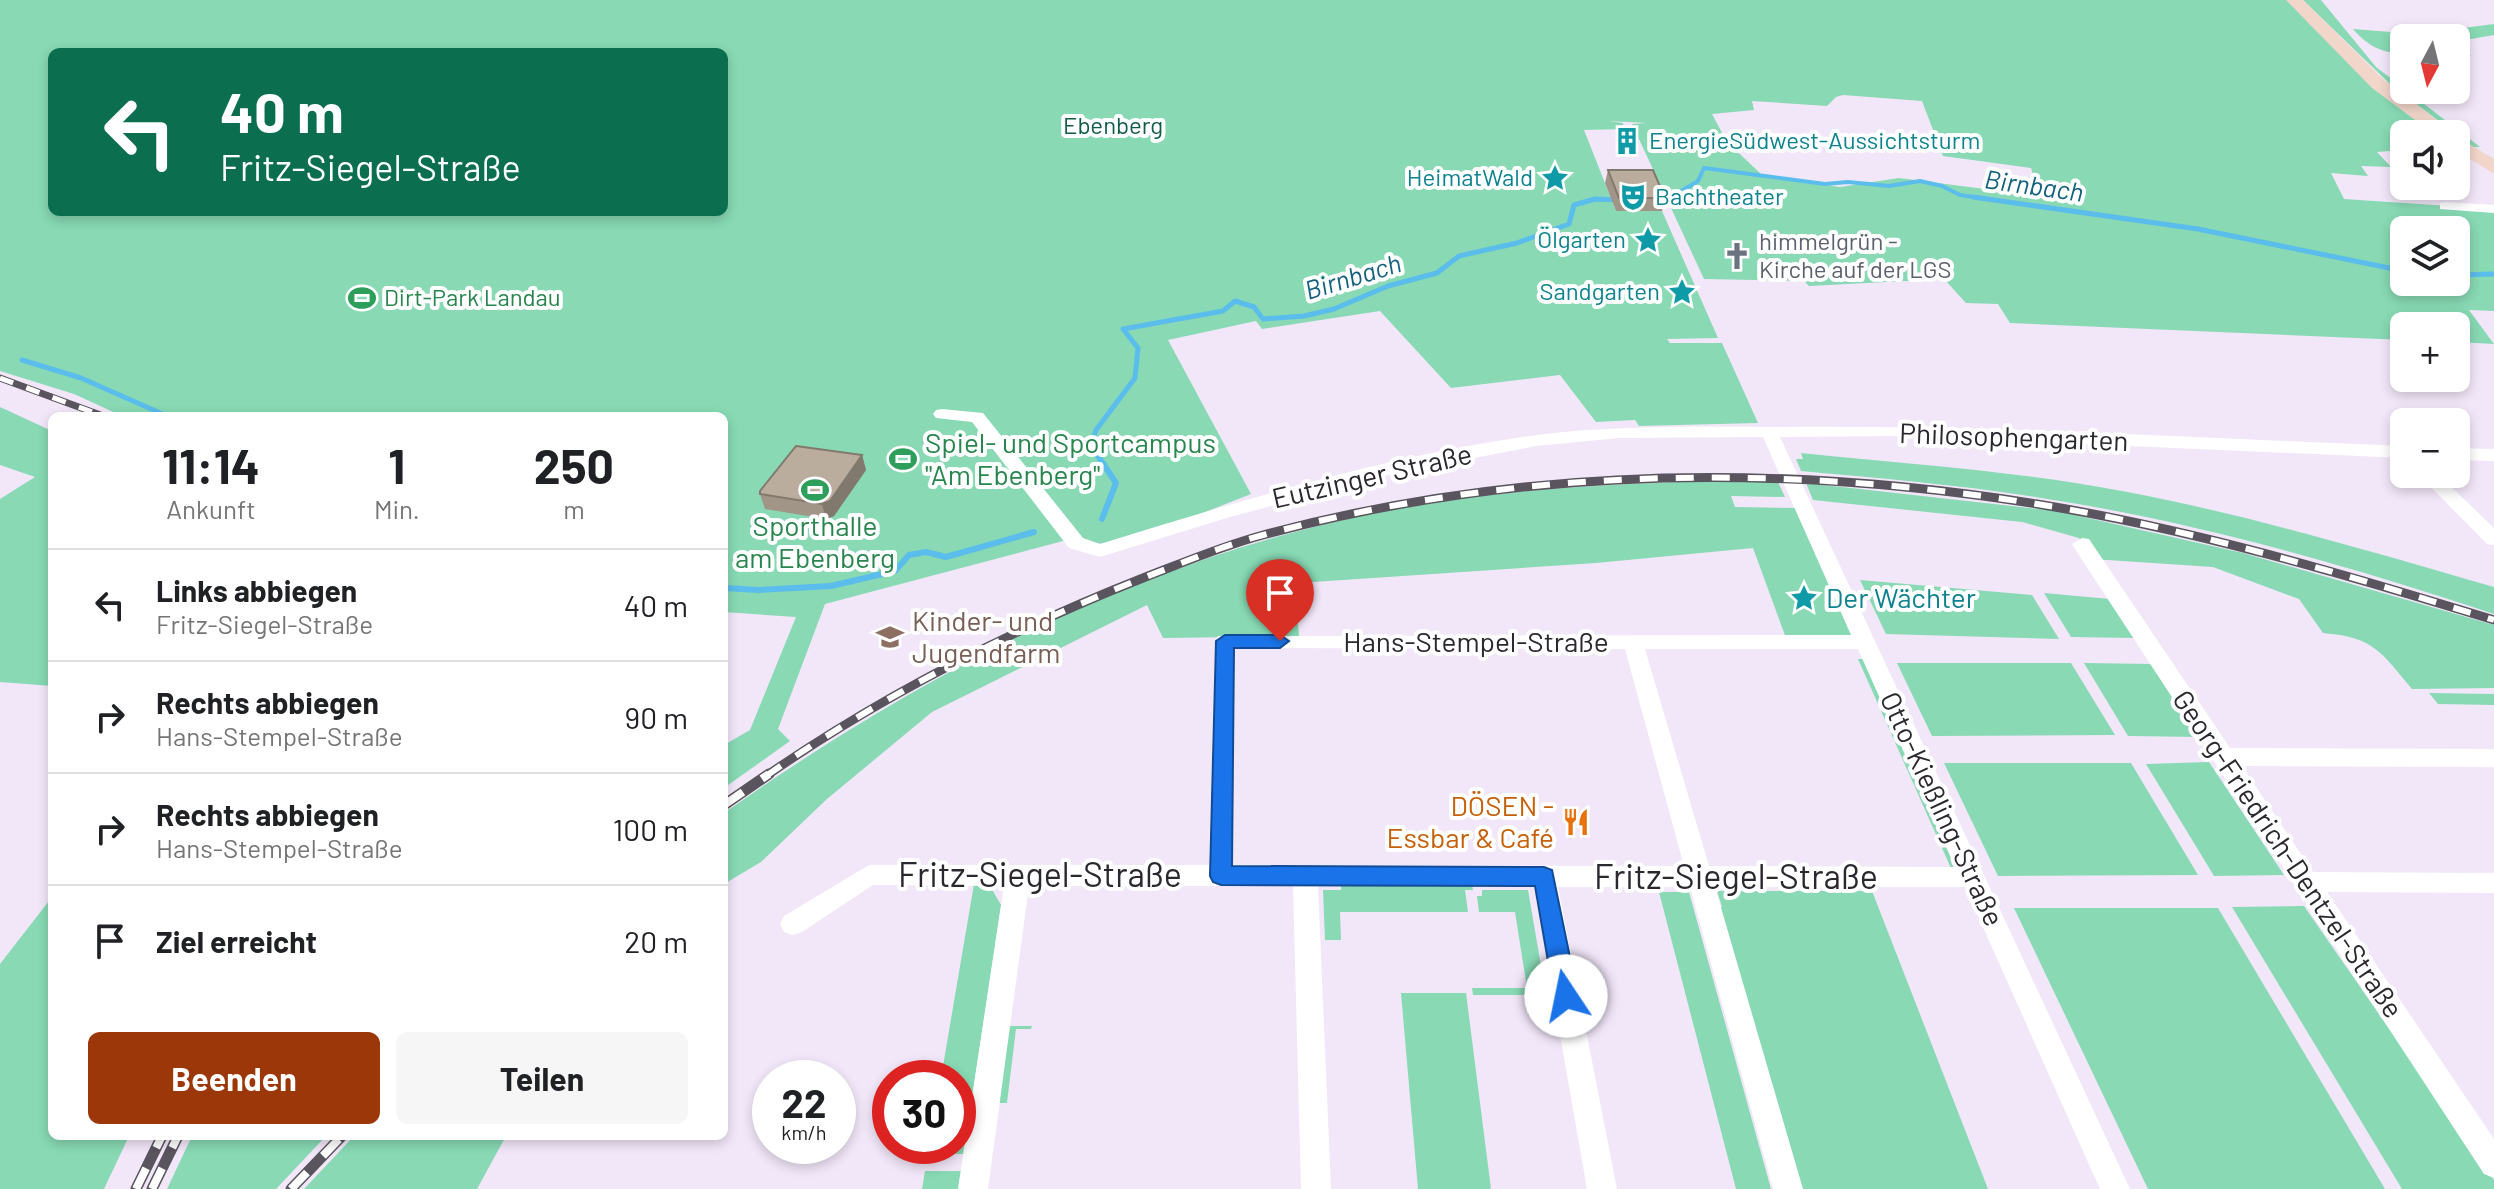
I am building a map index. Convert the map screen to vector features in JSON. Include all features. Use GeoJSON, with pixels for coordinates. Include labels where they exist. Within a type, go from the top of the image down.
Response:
{"type":"FeatureCollection","features":[{"type":"Feature","properties":{"kind":"street"},"geometry":{"type":"LineString","coordinates":[[2294,0],[2370,76],[2427,120]]}},
{"type":"Feature","properties":{"kind":"street"},"geometry":{"type":"LineString","coordinates":[[2470,151],[2494,168]]}},
{"type":"Feature","properties":{"kind":"street"},"geometry":{"type":"LineString","coordinates":[[2445,206],[2494,209]]}},
{"type":"Feature","properties":{"kind":"street","name":"Eutzinger Straße"},"geometry":{"type":"LineString","coordinates":[[942,414],[977,417],[1076,543],[1100,551],[1336,482],[1488,450],[1619,433],[1768,430],[1870,433]]}},
{"type":"Feature","properties":{"kind":"street","name":"Otto-Kießling-Straße"},"geometry":{"type":"LineString","coordinates":[[1768,430],[2115,1189]]}},
{"type":"Feature","properties":{"kind":"street","name":"Philosophengarten"},"geometry":{"type":"LineString","coordinates":[[1870,433],[1898,431],[2390,451]]}},
{"type":"Feature","properties":{"kind":"street"},"geometry":{"type":"LineString","coordinates":[[2470,454],[2494,455]]}},
{"type":"Feature","properties":{"kind":"street"},"geometry":{"type":"LineString","coordinates":[[2441,488],[2494,539]]}},
{"type":"Feature","properties":{"kind":"street","name":"Georg-Friedrich-Dentzel-Straße"},"geometry":{"type":"LineString","coordinates":[[2082,544],[2494,1164]]}},
{"type":"Feature","properties":{"kind":"street","name":"Hans-Stempel-Straße"},"geometry":{"type":"LineString","coordinates":[[1221,876],[1225,641],[1866,642]]}},
{"type":"Feature","properties":{"kind":"street"},"geometry":{"type":"LineString","coordinates":[[1633,642],[1788,1189]]}},
{"type":"Feature","properties":{"kind":"street"},"geometry":{"type":"LineString","coordinates":[[2223,757],[2494,758]]}},
{"type":"Feature","properties":{"kind":"street","name":"Fritz-Siegel-Straße"},"geometry":{"type":"LineString","coordinates":[[793,924],[869,875],[1973,877]]}},
{"type":"Feature","properties":{"kind":"street"},"geometry":{"type":"LineString","coordinates":[[973,1189],[1018,875]]}},
{"type":"Feature","properties":{"kind":"street"},"geometry":{"type":"LineString","coordinates":[[1305,876],[1316,1189]]}},
{"type":"Feature","properties":{"kind":"street"},"geometry":{"type":"LineString","coordinates":[[1544,876],[1602,1189]]}},
{"type":"Feature","properties":{"kind":"street"},"geometry":{"type":"LineString","coordinates":[[2307,882],[2494,883]]}},
{"type":"Feature","properties":{"kind":"green space","name":"Ebenberg"},"geometry":{"type":"Polygon","coordinates":[[[0,0],[2287,0],[2362,77],[2390,99],[2390,104],[2397,104],[2418,120],[2390,120],[2390,151],[2377,152],[2390,167],[2361,166],[2368,176],[2331,173],[2344,199],[2494,209],[2494,311],[2469,310],[2494,344],[2470,343],[2470,312],[2390,312],[2390,339],[2010,323],[1998,304],[1966,303],[1944,279],[1809,286],[1804,281],[1704,279],[1632,124],[1647,123],[1609,121],[1623,123],[1624,129],[1584,130],[1616,211],[1662,211],[1718,338],[1667,339],[1670,343],[1722,343],[1758,423],[1639,426],[1635,420],[1596,422],[1560,375],[1451,388],[1380,311],[1262,329],[1256,321],[1168,340],[1251,494],[1190,518],[1106,544],[1063,541],[825,604],[778,729],[790,741],[728,785],[728,743],[750,730],[796,617],[728,612],[728,412],[113,412],[74,394],[0,371],[0,0]],[[1843,95],[1827,106],[1752,101],[1754,110],[1712,114],[1727,142],[1760,173],[1759,176],[1840,187],[1899,178],[2039,196],[2031,168],[1943,156],[1922,101],[1843,95]]]}},
{"type":"Feature","properties":{"kind":"green space"},"geometry":{"type":"Polygon","coordinates":[[[2303,0],[2321,0],[2376,67],[2390,78],[2390,84],[2303,0]]]}},
{"type":"Feature","properties":{"kind":"green space"},"geometry":{"type":"Polygon","coordinates":[[[2494,24],[2494,35],[2470,39],[2470,27],[2494,24]]]}},
{"type":"Feature","properties":{"kind":"green space"},"geometry":{"type":"Polygon","coordinates":[[[2353,29],[2390,32],[2390,52],[2376,48],[2353,29]]]}},
{"type":"Feature","properties":{"kind":"green space"},"geometry":{"type":"Polygon","coordinates":[[[2416,104],[2424,104],[2445,120],[2437,120],[2416,104]]]}},
{"type":"Feature","properties":{"kind":"green space"},"geometry":{"type":"Polygon","coordinates":[[[0,407],[48,429],[48,686],[0,682],[0,499],[35,477],[0,465],[0,407]]]}},
{"type":"Feature","properties":{"kind":"green space"},"geometry":{"type":"Polygon","coordinates":[[[1801,453],[2042,478],[2215,511],[2494,587],[2494,614],[2279,549],[2170,522],[1995,491],[1801,471],[1796,459],[1803,459],[1801,453]]]}},
{"type":"Feature","properties":{"kind":"green space"},"geometry":{"type":"Polygon","coordinates":[[[1778,482],[1785,497],[1731,496],[1735,507],[1796,508],[1856,639],[1786,638],[1753,548],[1596,563],[1313,582],[1296,599],[1299,636],[1163,638],[1147,605],[932,712],[827,799],[761,862],[728,882],[728,810],[877,714],[956,669],[1120,591],[1205,559],[1292,533],[1381,512],[1463,498],[1629,484],[1778,482]]]}},
{"type":"Feature","properties":{"kind":"green space"},"geometry":{"type":"Polygon","coordinates":[[[1806,483],[2057,511],[2243,553],[2494,625],[2494,688],[2412,689],[2375,649],[2354,638],[2323,633],[2299,599],[2213,567],[2092,559],[2079,538],[2022,522],[1813,500],[1806,483]]]}},
{"type":"Feature","properties":{"kind":"green space"},"geometry":{"type":"Polygon","coordinates":[[[1860,580],[2032,595],[2059,639],[1886,634],[1860,580]]]}},
{"type":"Feature","properties":{"kind":"green space"},"geometry":{"type":"Polygon","coordinates":[[[2044,593],[2110,599],[2135,638],[2071,637],[2044,593]]]}},
{"type":"Feature","properties":{"kind":"green space"},"geometry":{"type":"Polygon","coordinates":[[[1858,659],[1864,659],[1960,875],[1954,875],[1858,659]]]}},
{"type":"Feature","properties":{"kind":"green space"},"geometry":{"type":"Polygon","coordinates":[[[1897,663],[2071,663],[2115,735],[1932,736],[1897,663]]]}},
{"type":"Feature","properties":{"kind":"green space"},"geometry":{"type":"Polygon","coordinates":[[[2084,663],[2152,664],[2201,737],[2128,736],[2084,663]]]}},
{"type":"Feature","properties":{"kind":"green space"},"geometry":{"type":"Polygon","coordinates":[[[2429,693],[2494,694],[2494,705],[2438,704],[2429,693]]]}},
{"type":"Feature","properties":{"kind":"green space"},"geometry":{"type":"Polygon","coordinates":[[[2209,762],[2284,875],[2214,876],[2146,764],[2209,762]]]}},
{"type":"Feature","properties":{"kind":"green space"},"geometry":{"type":"Polygon","coordinates":[[[1944,763],[2131,763],[2198,875],[1998,876],[1944,763]]]}},
{"type":"Feature","properties":{"kind":"green space"},"geometry":{"type":"Polygon","coordinates":[[[974,884],[993,891],[1001,905],[976,1072],[976,1060],[944,1060],[974,884]]]}},
{"type":"Feature","properties":{"kind":"green space"},"geometry":{"type":"Polygon","coordinates":[[[1341,884],[1472,884],[1473,890],[1465,890],[1468,912],[1340,912],[1341,940],[1325,940],[1323,890],[1341,890],[1341,884]]]}},
{"type":"Feature","properties":{"kind":"green space"},"geometry":{"type":"Polygon","coordinates":[[[1482,890],[1528,890],[1546,995],[1473,995],[1472,988],[1527,988],[1515,912],[1479,912],[1477,896],[1482,896],[1482,890]]]}},
{"type":"Feature","properties":{"kind":"green space"},"geometry":{"type":"Polygon","coordinates":[[[1717,891],[1872,891],[1988,1189],[1798,1189],[1717,907],[1722,907],[1717,891]]]}},
{"type":"Feature","properties":{"kind":"green space"},"geometry":{"type":"Polygon","coordinates":[[[1659,892],[1689,892],[1771,1189],[1736,1189],[1659,892]]]}},
{"type":"Feature","properties":{"kind":"green space"},"geometry":{"type":"Polygon","coordinates":[[[48,902],[48,1140],[127,1140],[104,1189],[0,1189],[0,964],[48,902]]]}},
{"type":"Feature","properties":{"kind":"green space"},"geometry":{"type":"Polygon","coordinates":[[[2304,906],[2494,1180],[2494,1189],[2402,1189],[2232,907],[2304,906]]]}},
{"type":"Feature","properties":{"kind":"green space"},"geometry":{"type":"Polygon","coordinates":[[[2014,908],[2218,908],[2385,1189],[2148,1189],[2014,908]]]}},
{"type":"Feature","properties":{"kind":"green space"},"geometry":{"type":"Polygon","coordinates":[[[1401,993],[1466,993],[1491,1189],[1418,1189],[1401,993]]]}},
{"type":"Feature","properties":{"kind":"green space"},"geometry":{"type":"Polygon","coordinates":[[[1006,1026],[1032,1026],[1031,1029],[1016,1029],[1007,1103],[995,1103],[1006,1026]]]}},
{"type":"Feature","properties":{"kind":"green space"},"geometry":{"type":"Polygon","coordinates":[[[190,1140],[322,1140],[276,1189],[167,1189],[190,1140]]]}},
{"type":"Feature","properties":{"kind":"green space"},"geometry":{"type":"Polygon","coordinates":[[[350,1140],[504,1140],[477,1189],[304,1189],[350,1140]]]}},
{"type":"Feature","properties":{"kind":"green space"},"geometry":{"type":"Polygon","coordinates":[[[925,1171],[961,1171],[958,1189],[922,1189],[925,1171]]]}},
{"type":"Feature","properties":{"kind":"building"},"geometry":{"type":"Polygon","coordinates":[[[1608,170],[1653,170],[1665,198],[1619,198],[1608,170]]]}},
{"type":"Feature","properties":{"kind":"building"},"geometry":{"type":"Polygon","coordinates":[[[796,446],[862,455],[830,501],[822,504],[760,494],[796,446]]]}},
{"type":"Feature","properties":{"kind":"waterway","name":"Birnbach"},"geometry":{"type":"LineString","coordinates":[[1670,198],[1698,181],[1704,168],[1825,184],[1848,182],[1889,186],[1920,181],[1942,186],[1960,195],[1986,199]]}},
{"type":"Feature","properties":{"kind":"waterway","name":"Birnbach"},"geometry":{"type":"LineString","coordinates":[[1973,197],[1986,199]]}},
{"type":"Feature","properties":{"kind":"waterway","name":"Birnbach"},"geometry":{"type":"LineString","coordinates":[[1096,452],[1091,445],[1096,430],[1135,378],[1138,348],[1123,329],[1223,311],[1235,301],[1254,307],[1263,319],[1304,316],[1334,309],[1388,286],[1437,273],[1459,256],[1517,243],[1569,224],[1574,205],[1595,199],[1619,200]]}},
{"type":"Feature","properties":{"kind":"waterway","name":"Birnbach"},"geometry":{"type":"LineString","coordinates":[[1986,199],[2198,229],[2390,268]]}},
{"type":"Feature","properties":{"kind":"waterway","name":"Birnbach"},"geometry":{"type":"LineString","coordinates":[[2470,275],[2494,274]]}},
{"type":"Feature","properties":{"kind":"waterway","name":"Birnbach"},"geometry":{"type":"LineString","coordinates":[[22,360],[81,378],[158,412]]}},
{"type":"Feature","properties":{"kind":"waterway","name":"Birnbach"},"geometry":{"type":"LineString","coordinates":[[1094,450],[1116,483],[1102,519]]}},
{"type":"Feature","properties":{"kind":"waterway","name":"Birnbach"},"geometry":{"type":"LineString","coordinates":[[728,588],[759,590],[831,586],[895,571],[909,555],[926,552],[946,557],[1034,532]]}},
{"type":"Feature","properties":{"kind":"railway"},"geometry":{"type":"LineString","coordinates":[[0,378],[92,412]]}},
{"type":"Feature","properties":{"kind":"railway"},"geometry":{"type":"LineString","coordinates":[[766,776],[856,718],[949,666],[1045,619],[1202,555],[1263,535],[1358,512],[1551,484],[1745,478],[1843,482],[2037,504],[2210,540],[2494,620]]}},
{"type":"Feature","properties":{"kind":"railway"},"geometry":{"type":"LineString","coordinates":[[728,802],[769,774]]}},
{"type":"Feature","properties":{"kind":"railway"},"geometry":{"type":"LineString","coordinates":[[136,1189],[160,1140]]}},
{"type":"Feature","properties":{"kind":"railway"},"geometry":{"type":"LineString","coordinates":[[152,1189],[176,1140]]}},
{"type":"Feature","properties":{"kind":"railway"},"geometry":{"type":"LineString","coordinates":[[291,1189],[338,1140]]}},
{"type":"Feature","properties":{"kind":"place","name":"EnergieSüdwest-Aussichtsturm"},"geometry":{"type":"Point","coordinates":[1627,141]}},
{"type":"Feature","properties":{"kind":"place","name":"HeimatWald"},"geometry":{"type":"Point","coordinates":[1555,178]}},
{"type":"Feature","properties":{"kind":"place","name":"Bachtheater"},"geometry":{"type":"Point","coordinates":[1633,197]}},
{"type":"Feature","properties":{"kind":"place","name":"Ölgarten"},"geometry":{"type":"Point","coordinates":[1648,240]}},
{"type":"Feature","properties":{"kind":"place","name":"himmelgrün - Kirche auf der LGS"},"geometry":{"type":"Point","coordinates":[1737,256]}},
{"type":"Feature","properties":{"kind":"place","name":"Sandgarten"},"geometry":{"type":"Point","coordinates":[1682,292]}},
{"type":"Feature","properties":{"kind":"place","name":"Dirt-Park Landau"},"geometry":{"type":"Point","coordinates":[362,298]}},
{"type":"Feature","properties":{"kind":"place","name":"Spiel- und Sportcampus \"Am Ebenberg\""},"geometry":{"type":"Point","coordinates":[903,459]}},
{"type":"Feature","properties":{"kind":"place","name":"Sporthalle am Ebenberg"},"geometry":{"type":"Point","coordinates":[815,490]}},
{"type":"Feature","properties":{"kind":"place","name":"Der Wächter"},"geometry":{"type":"Point","coordinates":[1804,598]}},
{"type":"Feature","properties":{"kind":"place","name":"Kinder- und Jugendfarm"},"geometry":{"type":"Point","coordinates":[890,637]}},
{"type":"Feature","properties":{"kind":"place","name":"DÖSEN - Essbar & Café"},"geometry":{"type":"Point","coordinates":[1576,822]}},
{"type":"Feature","properties":{"kind":"route"},"geometry":{"type":"LineString","coordinates":[[1280,641],[1225,641],[1221,876],[1544,876],[1566,996]]}}]}
